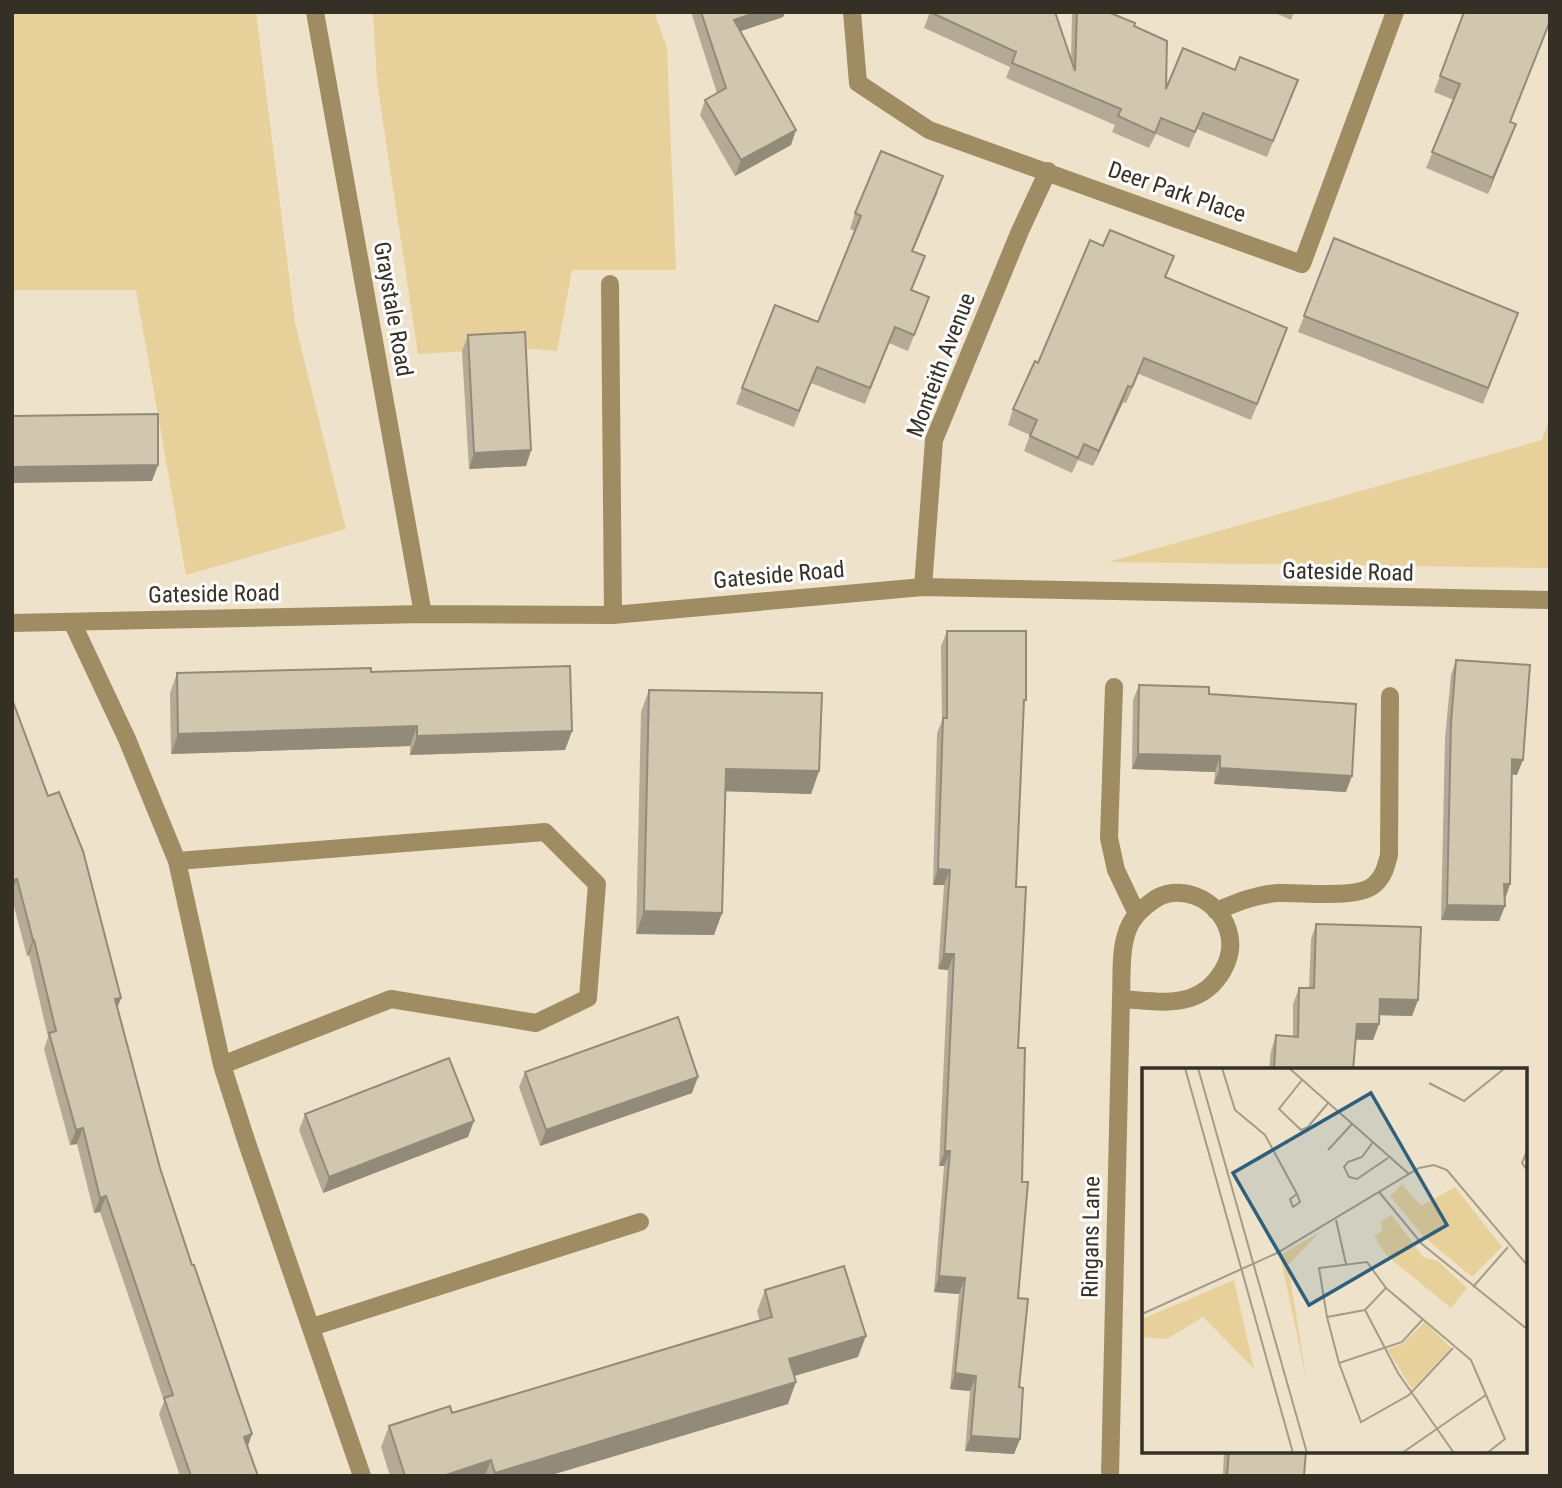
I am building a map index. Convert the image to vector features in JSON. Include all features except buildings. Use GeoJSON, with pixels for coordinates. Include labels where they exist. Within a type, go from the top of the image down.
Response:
{"type":"FeatureCollection","features":[{"type":"Feature","properties":{"kind":"street","name":"Graystale Road"},"geometry":{"type":"LineString","coordinates":[[315,12],[423,614]]}},
{"type":"Feature","properties":{"kind":"street","name":"Deer Park Place"},"geometry":{"type":"LineString","coordinates":[[852,12],[859,83],[929,130],[1302,264],[1395,12]]}},
{"type":"Feature","properties":{"kind":"street","name":"Monteith Avenue"},"geometry":{"type":"LineString","coordinates":[[923,587],[934,440],[1020,231],[1048,171]]}},
{"type":"Feature","properties":{"kind":"street"},"geometry":{"type":"LineString","coordinates":[[610,284],[613,615]]}},
{"type":"Feature","properties":{"kind":"street","name":"Gateside Road"},"geometry":{"type":"LineString","coordinates":[[12,623],[423,614],[613,615],[923,587],[1550,600]]}},
{"type":"Feature","properties":{"kind":"street"},"geometry":{"type":"LineString","coordinates":[[72,622],[127,739],[177,860],[222,1065],[362,1476]]}},
{"type":"Feature","properties":{"kind":"street"},"geometry":{"type":"LineString","coordinates":[[1114,687],[1109,838],[1116,870],[1136,912],[1158,896],[1178,891],[1200,897],[1216,911],[1228,930],[1229,956],[1222,974],[1207,990],[1189,999],[1121,999]]}},
{"type":"Feature","properties":{"kind":"street"},"geometry":{"type":"LineString","coordinates":[[1216,911],[1260,895],[1358,892],[1374,886],[1385,872],[1389,855],[1390,696]]}},
{"type":"Feature","properties":{"kind":"street"},"geometry":{"type":"LineString","coordinates":[[177,860],[545,832],[597,884],[588,998],[536,1023],[391,999],[222,1065]]}},
{"type":"Feature","properties":{"kind":"street","name":"Ringans Lane"},"geometry":{"type":"LineString","coordinates":[[1110,1476],[1121,999],[1126,936],[1136,912]]}},
{"type":"Feature","properties":{"kind":"street"},"geometry":{"type":"LineString","coordinates":[[312,1326],[640,1222]]}},
{"type":"Feature","properties":{"kind":"shaded area"},"geometry":{"type":"Polygon","coordinates":[[[12,12],[256,12],[295,323],[346,529],[186,575],[136,290],[12,290],[12,12]]]}},
{"type":"Feature","properties":{"kind":"shaded area"},"geometry":{"type":"Polygon","coordinates":[[[373,12],[654,12],[667,48],[676,270],[572,270],[557,351],[519,348],[418,354],[377,82],[373,12]]]}},
{"type":"Feature","properties":{"kind":"shaded area"},"geometry":{"type":"Polygon","coordinates":[[[1550,417],[1550,568],[1108,562],[1542,440],[1550,417]]]}}]}
